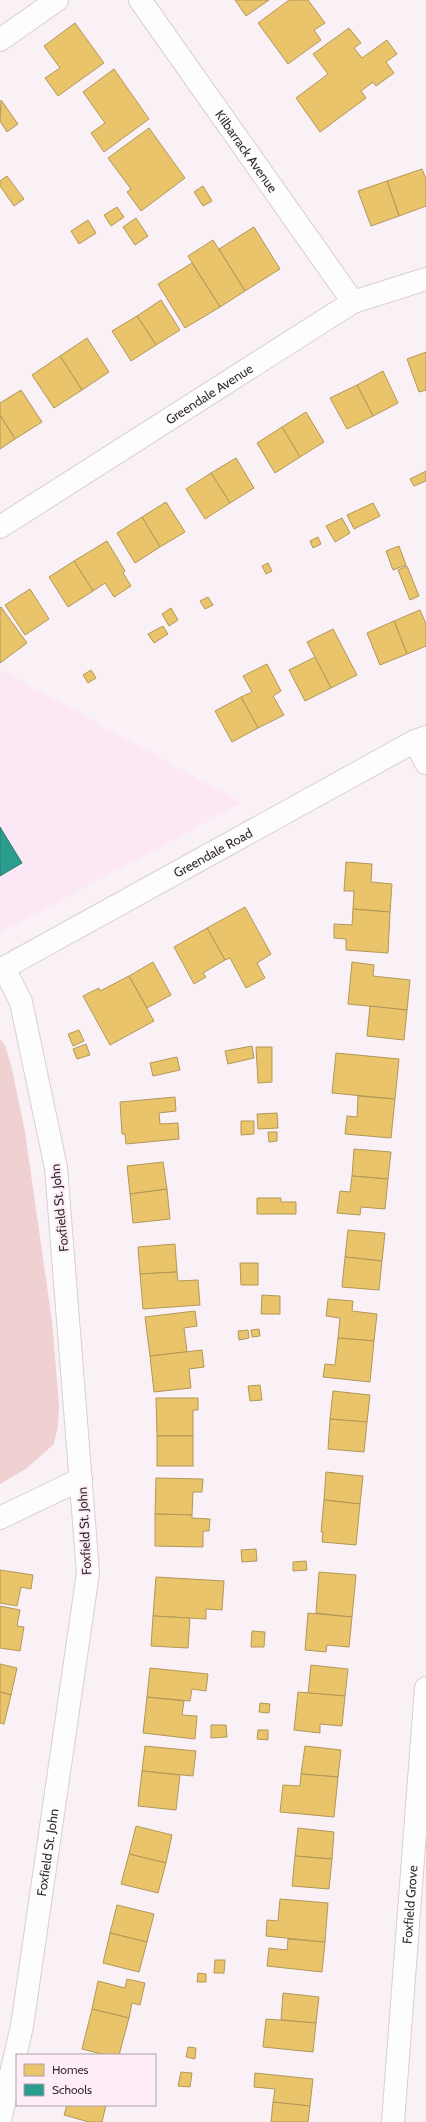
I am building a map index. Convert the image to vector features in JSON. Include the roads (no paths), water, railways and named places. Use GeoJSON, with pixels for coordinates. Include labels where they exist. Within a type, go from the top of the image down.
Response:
{"type":"FeatureCollection","features":[{"type":"Feature","properties":{"kind":"street"},"geometry":{"type":"LineString","coordinates":[[0,40],[57,0]]}},
{"type":"Feature","properties":{"kind":"street","name":"Kilbarrack Avenue"},"geometry":{"type":"LineString","coordinates":[[140,0],[353,302]]}},
{"type":"Feature","properties":{"kind":"street","name":"Greendale Avenue"},"geometry":{"type":"LineString","coordinates":[[0,527],[353,302],[426,279]]}},
{"type":"Feature","properties":{"kind":"street"},"geometry":{"type":"LineString","coordinates":[[421,739],[426,763]]}},
{"type":"Feature","properties":{"kind":"street","name":"Greendale Road"},"geometry":{"type":"LineString","coordinates":[[2,969],[421,739]]}},
{"type":"Feature","properties":{"kind":"street","name":"Foxfield St. John"},"geometry":{"type":"LineString","coordinates":[[0,2120],[22,2026],[88,1573],[56,1168],[21,1002],[2,969]]}},
{"type":"Feature","properties":{"kind":"street"},"geometry":{"type":"LineString","coordinates":[[0,1518],[81,1479]]}},
{"type":"Feature","properties":{"kind":"street","name":"Foxfield Grove"},"geometry":{"type":"LineString","coordinates":[[393,2122],[426,1688]]}}]}
